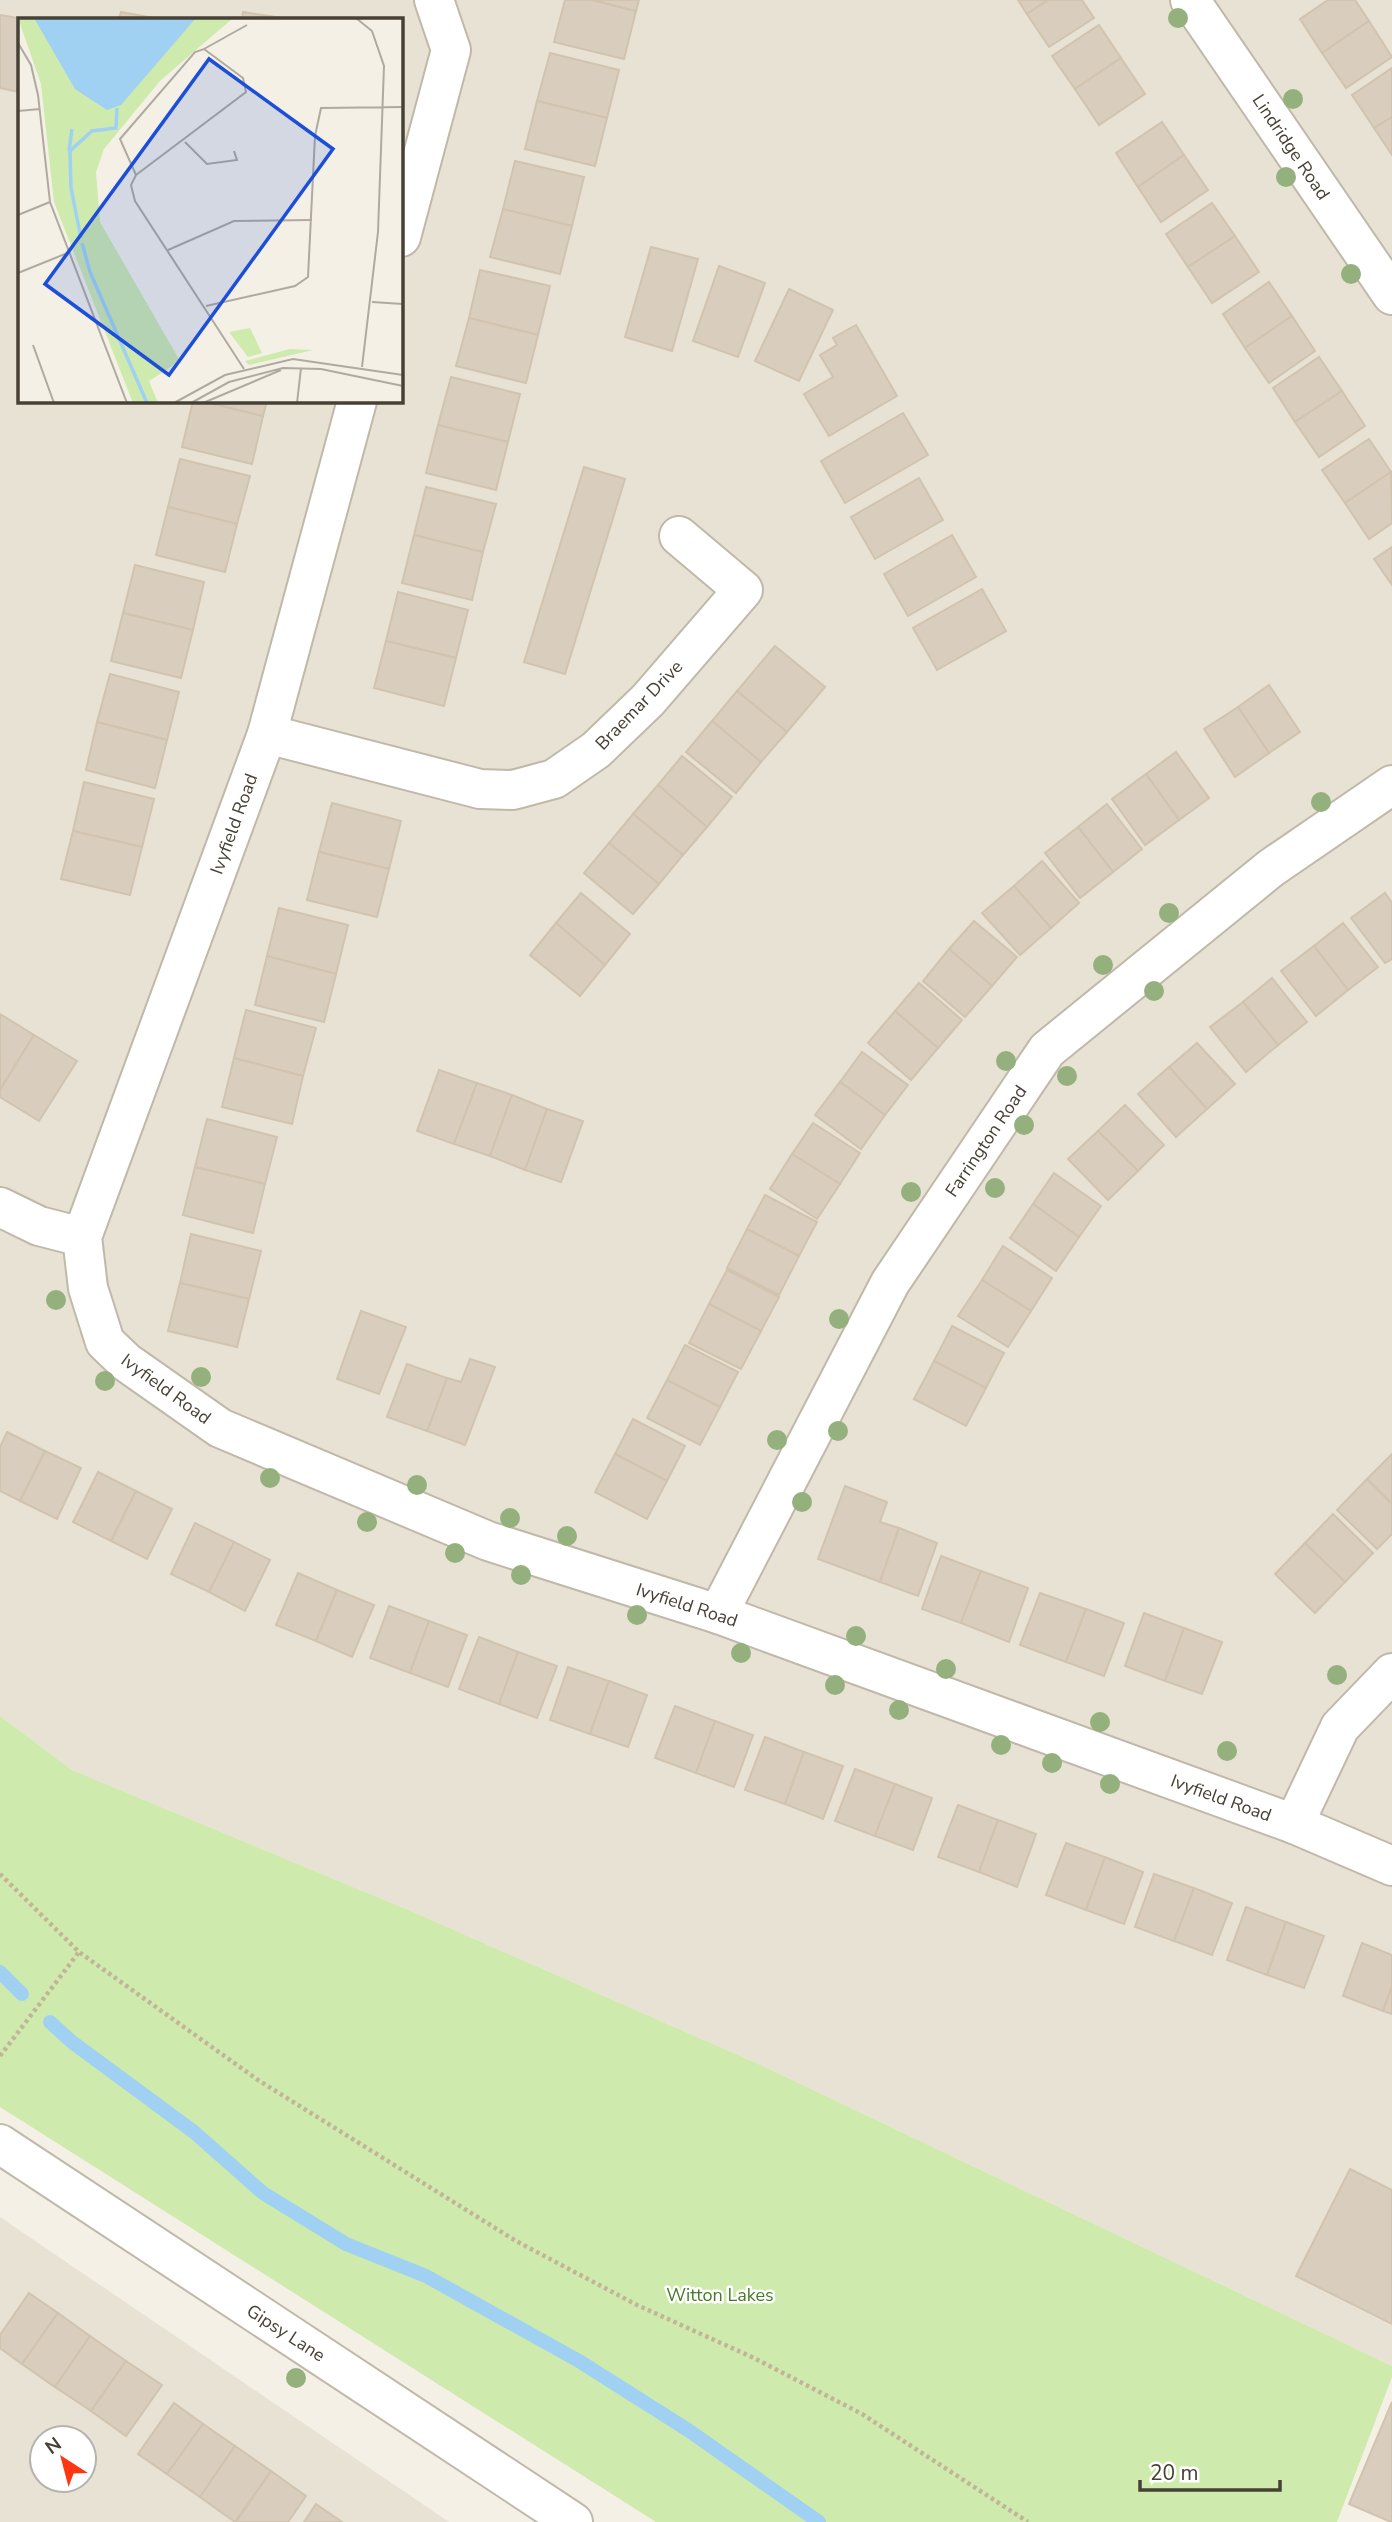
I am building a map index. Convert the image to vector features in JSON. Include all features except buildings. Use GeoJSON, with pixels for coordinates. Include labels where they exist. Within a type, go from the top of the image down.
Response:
{"type":"FeatureCollection","features":[{"type":"Feature","properties":{"kind":"street"},"geometry":{"type":"LineString","coordinates":[[402,233],[451,50],[434,0]]}},
{"type":"Feature","properties":{"kind":"street","name":"Lindridge Road"},"geometry":{"type":"LineString","coordinates":[[1190,0],[1392,295]]}},
{"type":"Feature","properties":{"kind":"street","name":"Ivyfield Road"},"geometry":{"type":"LineString","coordinates":[[357,402],[267,734],[82,1237],[88,1288],[105,1342],[127,1362],[220,1428],[488,1541],[718,1614],[1294,1824],[1392,1866]]}},
{"type":"Feature","properties":{"kind":"street","name":"Braemar Drive"},"geometry":{"type":"LineString","coordinates":[[267,734],[480,789],[513,790],[554,779],[596,750],[648,700],[743,590],[679,536]]}},
{"type":"Feature","properties":{"kind":"street","name":"Farrington Road"},"geometry":{"type":"LineString","coordinates":[[718,1614],[890,1283],[1046,1050],[1271,868],[1392,785]]}},
{"type":"Feature","properties":{"kind":"street"},"geometry":{"type":"LineString","coordinates":[[0,1207],[39,1226],[82,1237]]}},
{"type":"Feature","properties":{"kind":"street"},"geometry":{"type":"LineString","coordinates":[[1294,1824],[1340,1727],[1392,1673]]}},
{"type":"Feature","properties":{"kind":"street","name":"Gipsy Lane"},"geometry":{"type":"LineString","coordinates":[[5,2159],[573,2522]]}},
{"type":"Feature","properties":{"kind":"path"},"geometry":{"type":"LineString","coordinates":[[0,1874],[79,1952],[258,2080],[516,2241],[637,2305],[754,2358],[862,2414],[1028,2522]]}},
{"type":"Feature","properties":{"kind":"path"},"geometry":{"type":"LineString","coordinates":[[0,2056],[79,1952]]}},
{"type":"Feature","properties":{"kind":"shaded area"},"geometry":{"type":"Polygon","coordinates":[[[0,0],[1392,0],[1392,2366],[765,2067],[411,1911],[72,1770],[0,1716],[0,0]]]}},
{"type":"Feature","properties":{"kind":"shaded area"},"geometry":{"type":"Polygon","coordinates":[[[0,2217],[449,2522],[0,2522],[0,2217]]]}},
{"type":"Feature","properties":{"kind":"green space","name":"Witton Lakes"},"geometry":{"type":"Polygon","coordinates":[[[0,1716],[72,1770],[411,1911],[765,2067],[1392,2366],[1392,2377],[1337,2522],[656,2522],[0,2107],[0,1716]]]}},
{"type":"Feature","properties":{"kind":"waterway"},"geometry":{"type":"LineString","coordinates":[[0,1972],[22,1994]]}},
{"type":"Feature","properties":{"kind":"waterway"},"geometry":{"type":"LineString","coordinates":[[50,2022],[72,2042],[194,2132],[263,2193],[346,2244],[426,2276],[579,2361],[688,2430],[819,2522]]}}]}
